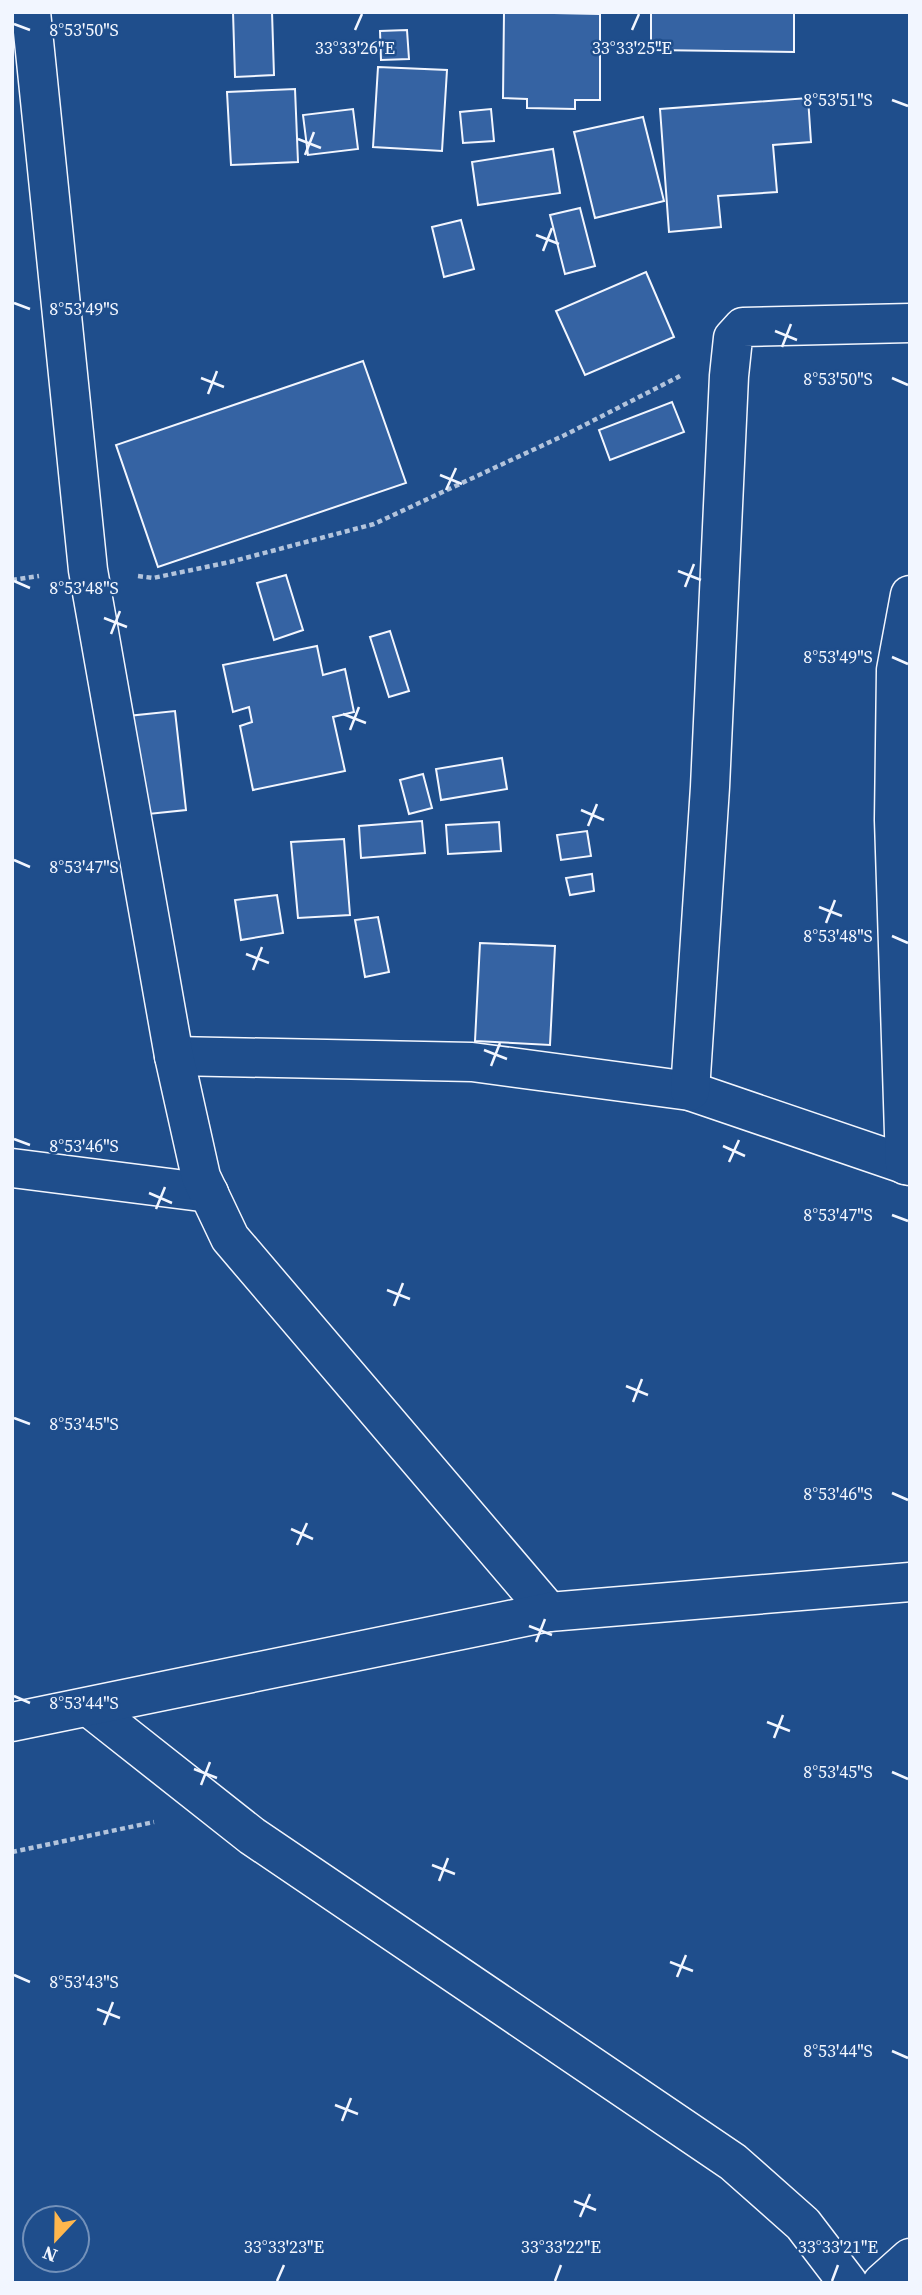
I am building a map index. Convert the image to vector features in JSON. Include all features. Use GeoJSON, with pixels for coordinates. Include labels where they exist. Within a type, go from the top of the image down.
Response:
{"type":"FeatureCollection","features":[{"type":"Feature","properties":{"kind":"main road"},"geometry":{"type":"LineString","coordinates":[[31,12],[88,570],[174,1056],[201,1177],[230,1238],[550,1612]]}},
{"type":"Feature","properties":{"kind":"main road"},"geometry":{"type":"LineString","coordinates":[[690,1091],[735,333],[743,327],[910,323]]}},
{"type":"Feature","properties":{"kind":"main road"},"geometry":{"type":"LineString","coordinates":[[174,1056],[472,1062],[690,1091],[907,1166],[902,754],[896,670],[910,595]]}},
{"type":"Feature","properties":{"kind":"main road"},"geometry":{"type":"LineString","coordinates":[[12,1168],[209,1193]]}},
{"type":"Feature","properties":{"kind":"main road"},"geometry":{"type":"LineString","coordinates":[[12,1722],[550,1612],[910,1582]]}},
{"type":"Feature","properties":{"kind":"main road"},"geometry":{"type":"LineString","coordinates":[[89,1708],[264,1844],[733,2162],[803,2224],[848,2283]]}},
{"type":"Feature","properties":{"kind":"main road"},"geometry":{"type":"LineString","coordinates":[[882,2283],[910,2258]]}},
{"type":"Feature","properties":{"kind":"path"},"geometry":{"type":"LineString","coordinates":[[12,580],[88,570],[153,578],[230,562],[374,524],[567,434],[732,351]]}},
{"type":"Feature","properties":{"kind":"path"},"geometry":{"type":"LineString","coordinates":[[12,1852],[216,1809]]}},
{"type":"Feature","properties":{"kind":"building"},"geometry":{"type":"Polygon","coordinates":[[[233,12],[272,12],[274,75],[235,77],[233,12]]]}},
{"type":"Feature","properties":{"kind":"building"},"geometry":{"type":"Polygon","coordinates":[[[504,12],[600,14],[600,100],[575,100],[575,109],[527,108],[527,99],[503,98],[504,12]]]}},
{"type":"Feature","properties":{"kind":"building"},"geometry":{"type":"Polygon","coordinates":[[[651,12],[794,12],[794,52],[651,50],[651,12]]]}},
{"type":"Feature","properties":{"kind":"building"},"geometry":{"type":"Polygon","coordinates":[[[407,30],[409,59],[381,60],[380,31],[407,30]]]}},
{"type":"Feature","properties":{"kind":"building"},"geometry":{"type":"Polygon","coordinates":[[[378,67],[447,70],[442,151],[373,147],[378,67]]]}},
{"type":"Feature","properties":{"kind":"building"},"geometry":{"type":"Polygon","coordinates":[[[295,89],[298,162],[231,165],[227,92],[295,89]]]}},
{"type":"Feature","properties":{"kind":"building"},"geometry":{"type":"Polygon","coordinates":[[[808,98],[811,142],[773,145],[777,192],[718,196],[721,227],[669,232],[660,109],[808,98]]]}},
{"type":"Feature","properties":{"kind":"building"},"geometry":{"type":"Polygon","coordinates":[[[353,109],[358,149],[308,155],[303,115],[353,109]]]}},
{"type":"Feature","properties":{"kind":"building"},"geometry":{"type":"Polygon","coordinates":[[[491,109],[494,141],[463,143],[460,112],[491,109]]]}},
{"type":"Feature","properties":{"kind":"building"},"geometry":{"type":"Polygon","coordinates":[[[643,117],[664,201],[595,218],[574,132],[643,117]]]}},
{"type":"Feature","properties":{"kind":"building"},"geometry":{"type":"Polygon","coordinates":[[[553,149],[560,193],[478,205],[472,162],[553,149]]]}},
{"type":"Feature","properties":{"kind":"building"},"geometry":{"type":"Polygon","coordinates":[[[580,208],[595,266],[565,274],[550,215],[580,208]]]}},
{"type":"Feature","properties":{"kind":"building"},"geometry":{"type":"Polygon","coordinates":[[[461,220],[474,269],[444,277],[432,227],[461,220]]]}},
{"type":"Feature","properties":{"kind":"building"},"geometry":{"type":"Polygon","coordinates":[[[646,272],[674,337],[585,375],[556,311],[646,272]]]}},
{"type":"Feature","properties":{"kind":"building"},"geometry":{"type":"Polygon","coordinates":[[[363,361],[406,483],[158,567],[116,445],[363,361]]]}},
{"type":"Feature","properties":{"kind":"building"},"geometry":{"type":"Polygon","coordinates":[[[672,402],[684,432],[610,460],[599,430],[672,402]]]}},
{"type":"Feature","properties":{"kind":"building"},"geometry":{"type":"Polygon","coordinates":[[[286,575],[303,630],[274,640],[257,583],[286,575]]]}},
{"type":"Feature","properties":{"kind":"building"},"geometry":{"type":"Polygon","coordinates":[[[390,631],[409,691],[389,697],[370,637],[390,631]]]}},
{"type":"Feature","properties":{"kind":"building"},"geometry":{"type":"Polygon","coordinates":[[[317,646],[323,675],[345,669],[354,712],[333,717],[345,771],[253,790],[240,726],[252,722],[249,707],[233,712],[223,665],[317,646]]]}},
{"type":"Feature","properties":{"kind":"building"},"geometry":{"type":"Polygon","coordinates":[[[175,711],[186,810],[139,815],[128,716],[175,711]]]}},
{"type":"Feature","properties":{"kind":"building"},"geometry":{"type":"Polygon","coordinates":[[[502,758],[507,789],[441,800],[436,769],[502,758]]]}},
{"type":"Feature","properties":{"kind":"building"},"geometry":{"type":"Polygon","coordinates":[[[423,774],[432,808],[409,814],[400,780],[423,774]]]}},
{"type":"Feature","properties":{"kind":"building"},"geometry":{"type":"Polygon","coordinates":[[[422,821],[425,853],[361,858],[359,826],[422,821]]]}},
{"type":"Feature","properties":{"kind":"building"},"geometry":{"type":"Polygon","coordinates":[[[499,822],[501,851],[448,854],[446,825],[499,822]]]}},
{"type":"Feature","properties":{"kind":"building"},"geometry":{"type":"Polygon","coordinates":[[[587,831],[591,856],[561,860],[557,835],[587,831]]]}},
{"type":"Feature","properties":{"kind":"building"},"geometry":{"type":"Polygon","coordinates":[[[344,839],[350,915],[298,918],[291,842],[344,839]]]}},
{"type":"Feature","properties":{"kind":"building"},"geometry":{"type":"Polygon","coordinates":[[[592,874],[594,891],[570,895],[566,878],[592,874]]]}},
{"type":"Feature","properties":{"kind":"building"},"geometry":{"type":"Polygon","coordinates":[[[277,895],[283,933],[241,940],[235,900],[277,895]]]}},
{"type":"Feature","properties":{"kind":"building"},"geometry":{"type":"Polygon","coordinates":[[[378,917],[389,972],[365,977],[355,920],[378,917]]]}},
{"type":"Feature","properties":{"kind":"building"},"geometry":{"type":"Polygon","coordinates":[[[480,943],[555,946],[550,1045],[475,1041],[480,943]]]}}]}
